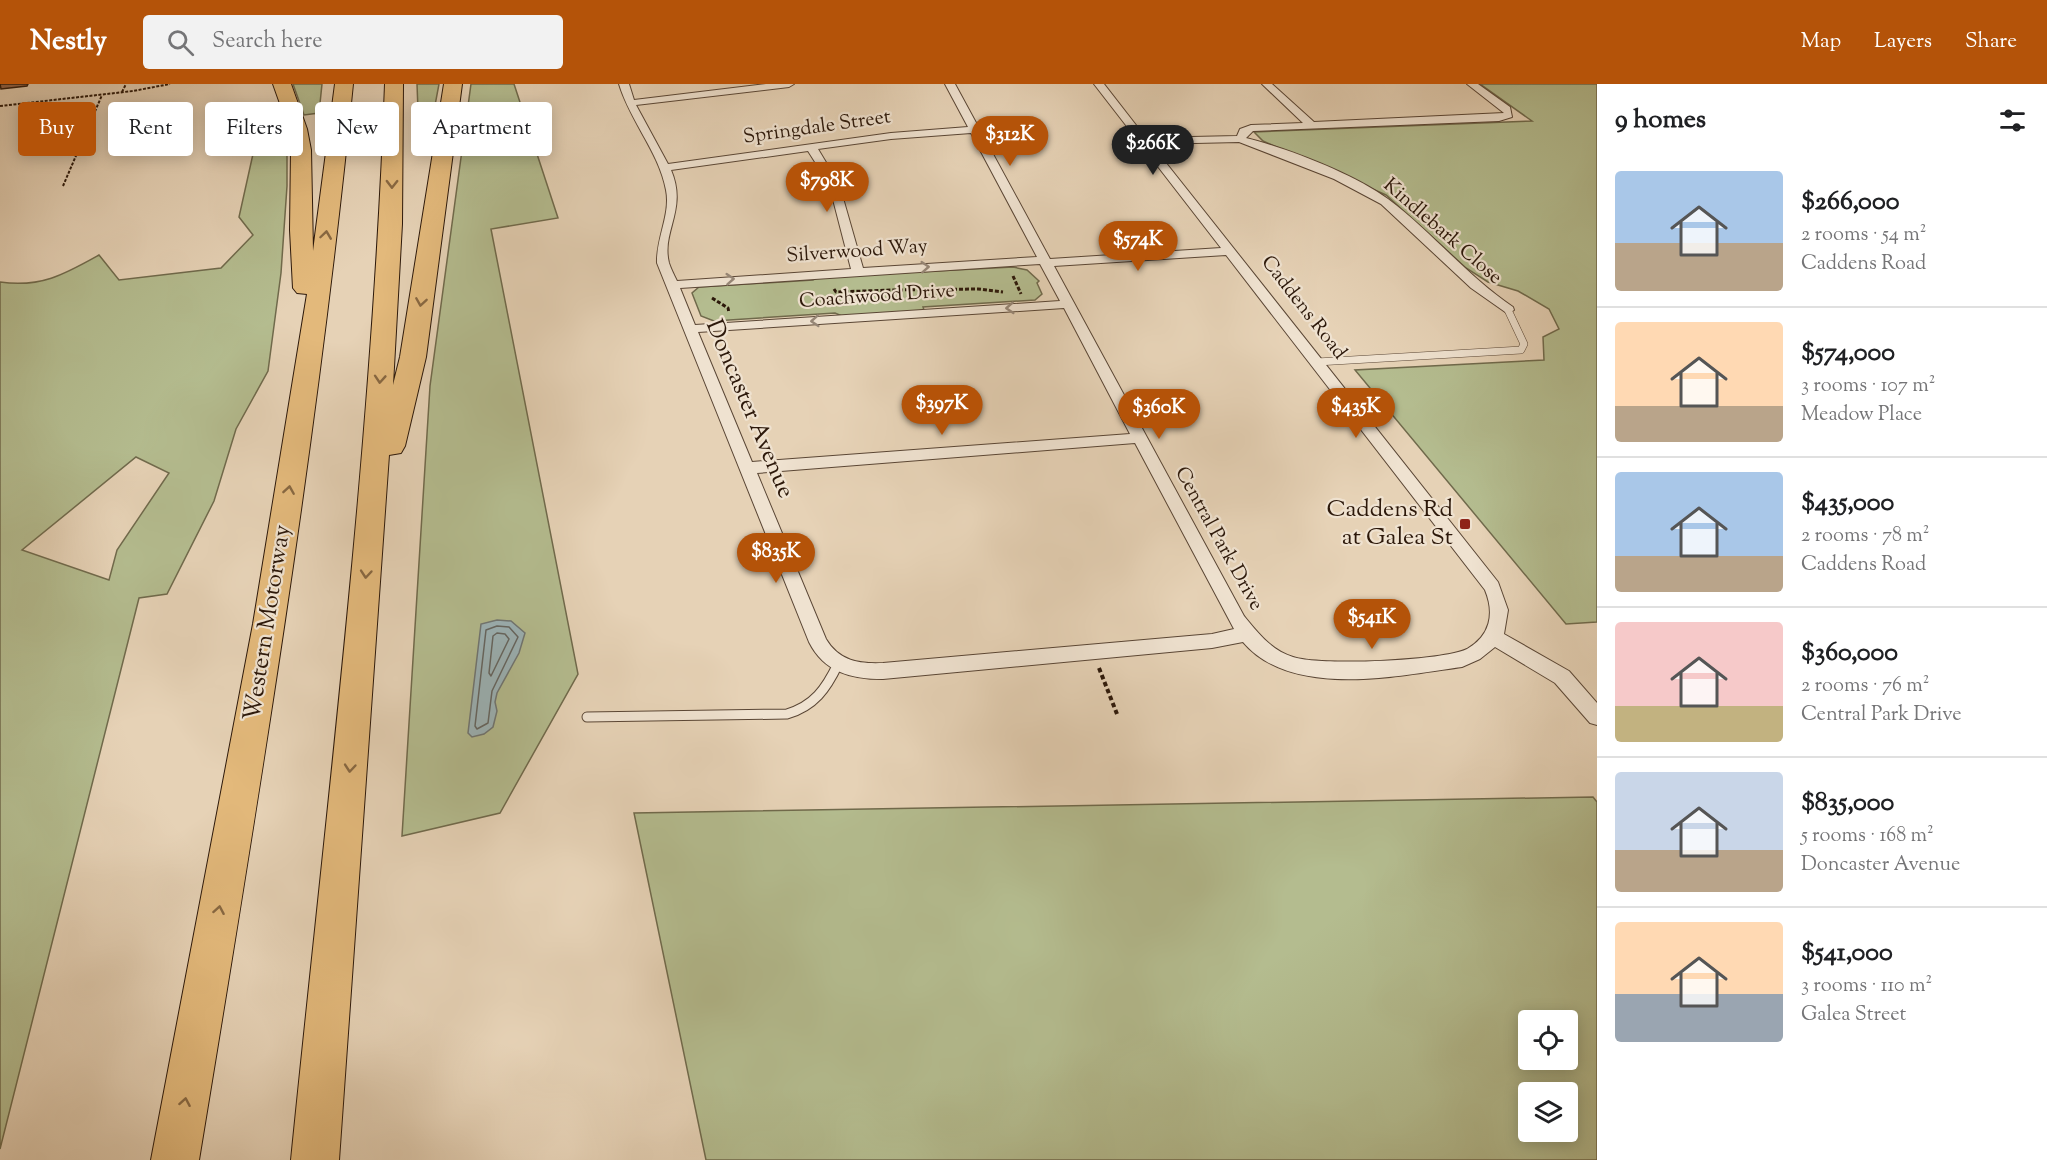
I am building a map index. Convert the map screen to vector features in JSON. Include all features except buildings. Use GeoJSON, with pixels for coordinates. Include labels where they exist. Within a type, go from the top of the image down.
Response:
{"type":"FeatureCollection","features":[{"type":"Feature","properties":{"kind":"highway"},"geometry":{"type":"LineString","coordinates":[[282,84],[298,129],[301,150],[301,230],[310,356]]}},
{"type":"Feature","properties":{"kind":"highway","name":"Western Motorway"},"geometry":{"type":"LineString","coordinates":[[175,1160],[248,745],[310,356],[344,84]]}},
{"type":"Feature","properties":{"kind":"highway"},"geometry":{"type":"LineString","coordinates":[[315,1160],[370,531],[391,224],[394,84]]}},
{"type":"Feature","properties":{"kind":"highway"},"geometry":{"type":"LineString","coordinates":[[370,531],[413,357],[453,84]]}},
{"type":"Feature","properties":{"kind":"street","name":"Doncaster Avenue"},"geometry":{"type":"LineString","coordinates":[[624,84],[664,168],[673,200],[664,233],[662,254],[672,285],[818,642],[822,651],[838,664]]}},
{"type":"Feature","properties":{"kind":"street"},"geometry":{"type":"LineString","coordinates":[[632,103],[789,84]]}},
{"type":"Feature","properties":{"kind":"street","name":"Central Park Drive"},"geometry":{"type":"LineString","coordinates":[[950,84],[1246,634]]}},
{"type":"Feature","properties":{"kind":"street","name":"Caddens Road"},"geometry":{"type":"LineString","coordinates":[[1099,84],[1487,579],[1499,603],[1497,630]]}},
{"type":"Feature","properties":{"kind":"street"},"geometry":{"type":"LineString","coordinates":[[1268,84],[1311,126]]}},
{"type":"Feature","properties":{"kind":"street"},"geometry":{"type":"LineString","coordinates":[[1239,139],[1244,131],[1251,128],[1509,115],[1507,109],[1472,84]]}},
{"type":"Feature","properties":{"kind":"street","name":"Springdale Street"},"geometry":{"type":"LineString","coordinates":[[664,168],[903,134],[974,130]]}},
{"type":"Feature","properties":{"kind":"street","name":"Kindlebark Close"},"geometry":{"type":"LineString","coordinates":[[1144,141],[1239,139],[1262,146],[1378,197],[1476,287],[1508,310]]}},
{"type":"Feature","properties":{"kind":"street"},"geometry":{"type":"LineString","coordinates":[[811,147],[836,189],[858,271]]}},
{"type":"Feature","properties":{"kind":"street","name":"Silverwood Way"},"geometry":{"type":"LineString","coordinates":[[672,285],[858,271],[1230,251]]}},
{"type":"Feature","properties":{"kind":"street","name":"Coachwood Drive"},"geometry":{"type":"LineString","coordinates":[[689,329],[1068,304]]}},
{"type":"Feature","properties":{"kind":"street"},"geometry":{"type":"LineString","coordinates":[[748,468],[1139,438]]}},
{"type":"Feature","properties":{"kind":"street"},"geometry":{"type":"LineString","coordinates":[[838,664],[859,671],[883,671],[1212,640],[1246,634],[1266,651],[1284,662],[1309,670],[1328,672],[1462,659],[1480,651],[1497,630],[1562,677],[1597,717]]}},
{"type":"Feature","properties":{"kind":"lane"},"geometry":{"type":"LineString","coordinates":[[1317,362],[1521,350],[1524,344],[1521,332],[1508,310]]}},
{"type":"Feature","properties":{"kind":"lane"},"geometry":{"type":"LineString","coordinates":[[587,717],[787,714],[799,711],[819,699],[838,664]]}},
{"type":"Feature","properties":{"kind":"path"},"geometry":{"type":"LineString","coordinates":[[122,92],[126,84]]}},
{"type":"Feature","properties":{"kind":"path"},"geometry":{"type":"LineString","coordinates":[[0,106],[102,95],[170,84]]}},
{"type":"Feature","properties":{"kind":"path"},"geometry":{"type":"LineString","coordinates":[[63,186],[102,95]]}},
{"type":"Feature","properties":{"kind":"path"},"geometry":{"type":"LineString","coordinates":[[1012,274],[1023,299]]}},
{"type":"Feature","properties":{"kind":"path"},"geometry":{"type":"LineString","coordinates":[[893,290],[978,289],[1021,294]]}},
{"type":"Feature","properties":{"kind":"path"},"geometry":{"type":"LineString","coordinates":[[708,291],[712,298],[728,308],[729,315]]}},
{"type":"Feature","properties":{"kind":"path"},"geometry":{"type":"LineString","coordinates":[[1097,664],[1117,714]]}},
{"type":"Feature","properties":{"kind":"green space"},"geometry":{"type":"Polygon","coordinates":[[[293,84],[322,84],[320,102],[315,102],[315,114],[304,115],[303,102],[299,102],[293,84]]]}},
{"type":"Feature","properties":{"kind":"green space"},"geometry":{"type":"Polygon","coordinates":[[[417,84],[439,84],[436,102],[418,102],[417,84]]]}},
{"type":"Feature","properties":{"kind":"green space"},"geometry":{"type":"Polygon","coordinates":[[[471,84],[514,84],[520,102],[469,102],[471,84]]]}},
{"type":"Feature","properties":{"kind":"green space"},"geometry":{"type":"Polygon","coordinates":[[[1480,84],[1597,84],[1597,622],[1566,624],[1355,370],[1544,360],[1543,337],[1559,329],[1549,309],[1518,291],[1488,282],[1466,268],[1386,195],[1263,141],[1254,132],[1532,121],[1480,84]]]}},
{"type":"Feature","properties":{"kind":"green space"},"geometry":{"type":"Polygon","coordinates":[[[253,156],[287,156],[281,273],[268,371],[236,429],[214,501],[167,594],[139,598],[0,1149],[0,282],[28,283],[52,278],[99,255],[119,280],[221,268],[253,235],[239,217],[253,156]],[[136,457],[22,550],[109,580],[117,550],[169,473],[136,457]]]}},
{"type":"Feature","properties":{"kind":"green space"},"geometry":{"type":"Polygon","coordinates":[[[461,156],[538,156],[558,218],[491,229],[578,674],[500,813],[402,836],[430,386],[461,156]]]}},
{"type":"Feature","properties":{"kind":"green space"},"geometry":{"type":"Polygon","coordinates":[[[1013,267],[1027,270],[1039,281],[1037,283],[1042,294],[1035,300],[923,307],[924,310],[920,311],[842,316],[835,313],[714,321],[701,316],[692,293],[699,287],[813,280],[818,277],[1013,267]]]}},
{"type":"Feature","properties":{"kind":"green space"},"geometry":{"type":"Polygon","coordinates":[[[1593,797],[1597,802],[1597,1160],[706,1160],[634,813],[1593,797]]]}},
{"type":"Feature","properties":{"kind":"water"},"geometry":{"type":"Polygon","coordinates":[[[497,620],[511,621],[525,633],[519,653],[497,693],[495,702],[497,711],[493,727],[484,734],[472,737],[468,733],[481,624],[497,620]]]}},
{"type":"Feature","properties":{"kind":"place","name":"Caddens Rd at Galea St"},"geometry":{"type":"Point","coordinates":[1465,524]}}]}
